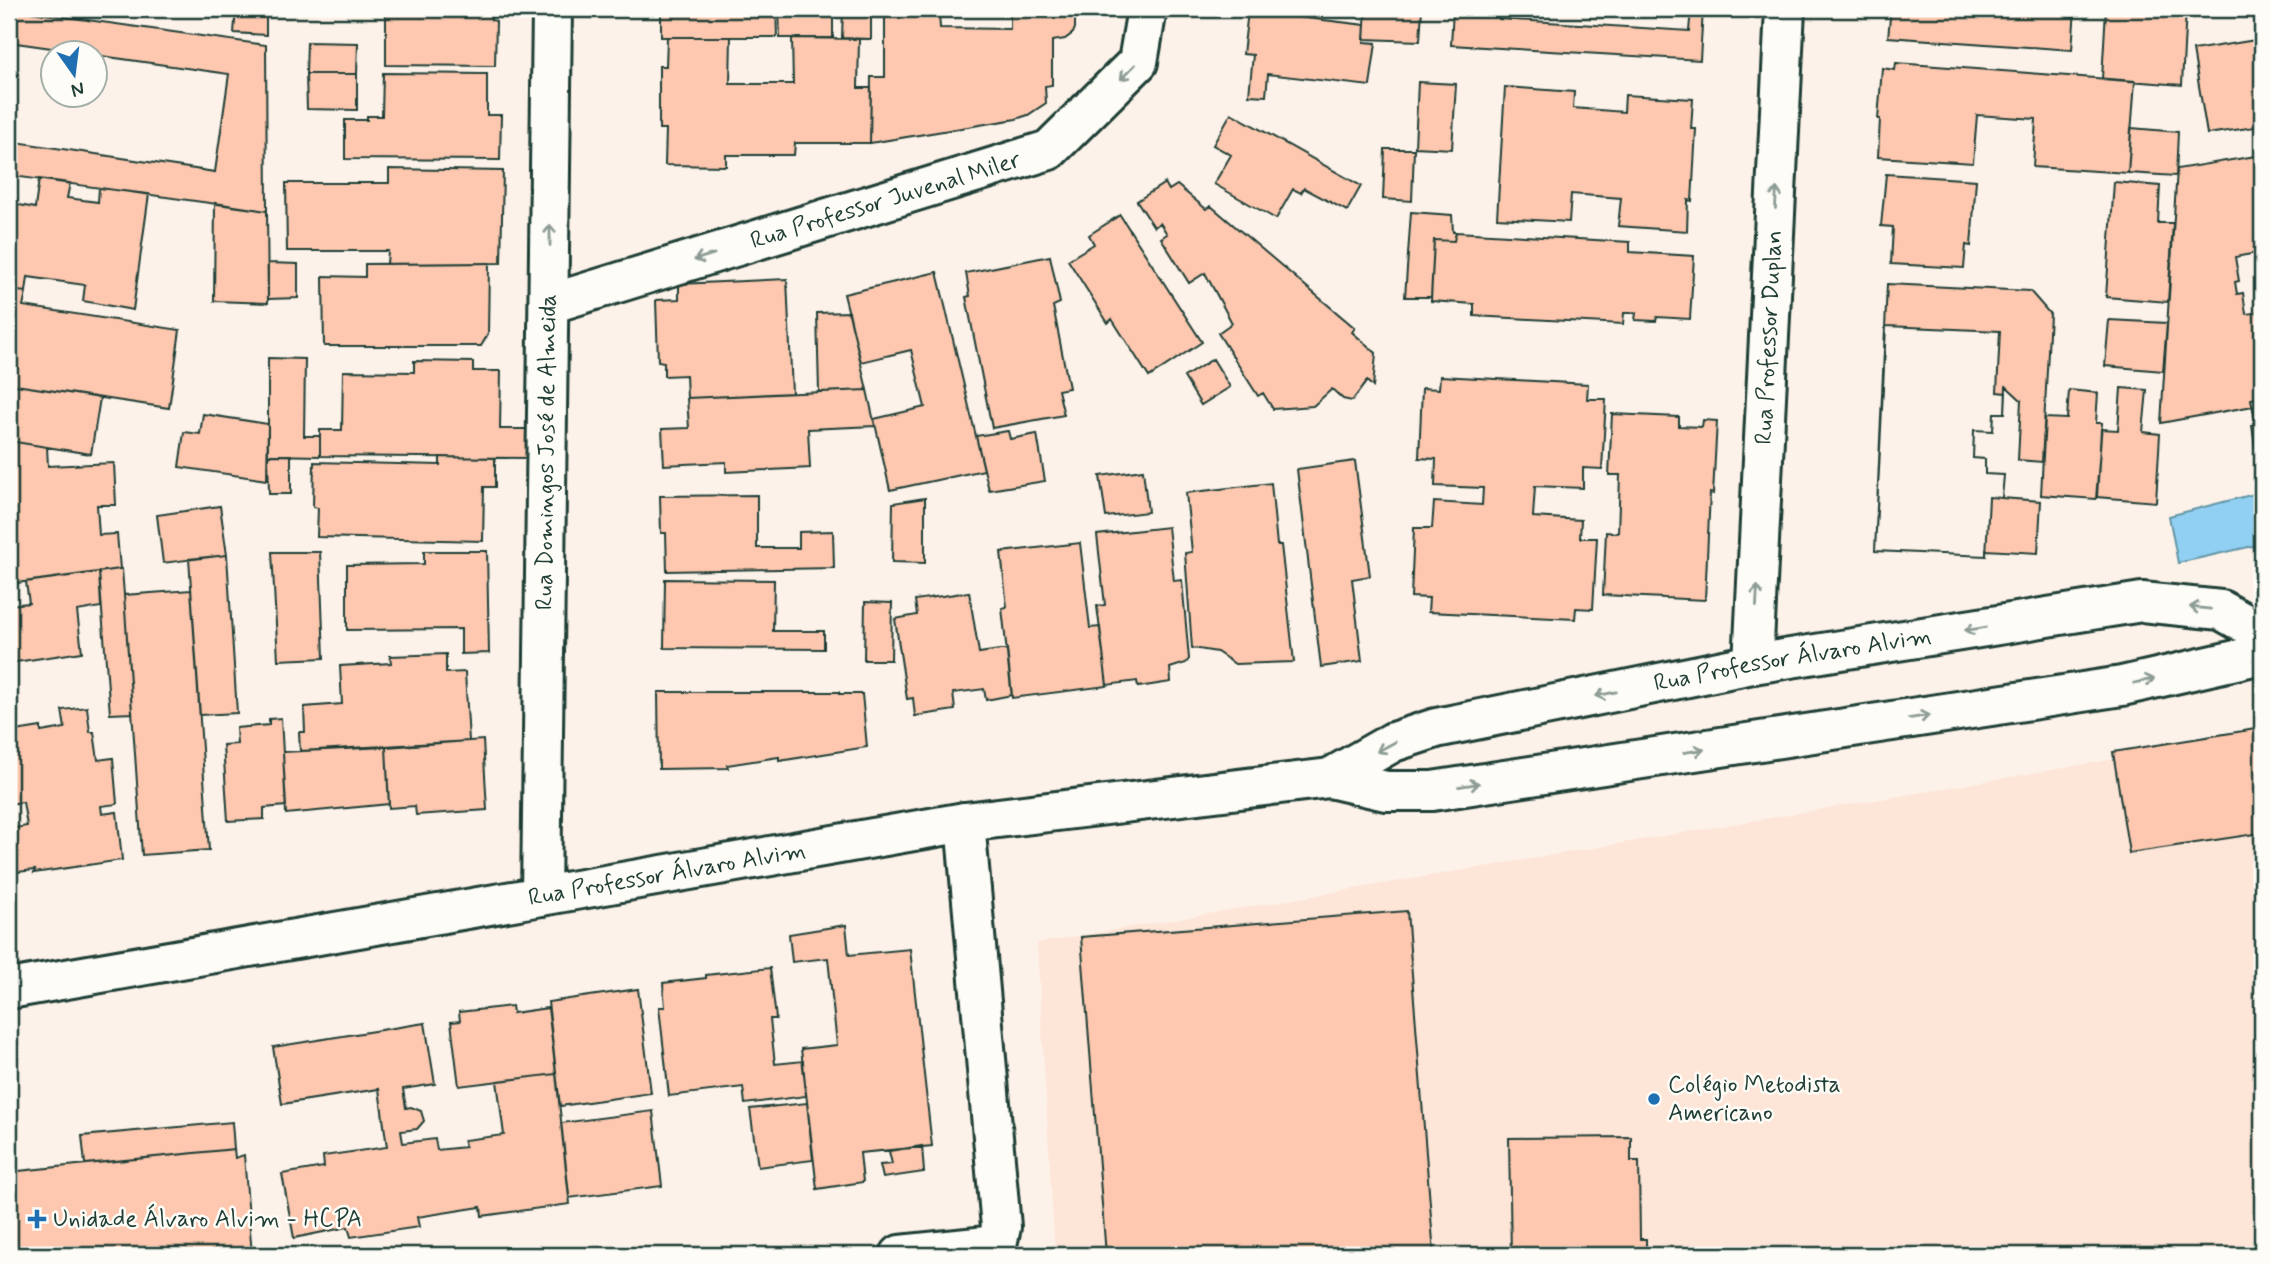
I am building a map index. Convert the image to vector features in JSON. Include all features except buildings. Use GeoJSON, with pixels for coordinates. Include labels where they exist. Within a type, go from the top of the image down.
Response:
{"type":"FeatureCollection","features":[{"type":"Feature","properties":{"kind":"street","name":"Rua Domingos José de Almeida"},"geometry":{"type":"LineString","coordinates":[[541,895],[552,9]]}},
{"type":"Feature","properties":{"kind":"street","name":"Rua Professor Juvenal Miler"},"geometry":{"type":"LineString","coordinates":[[549,304],[1049,150],[1138,62],[1147,9]]}},
{"type":"Feature","properties":{"kind":"street","name":"Rua Professor Duplan"},"geometry":{"type":"LineString","coordinates":[[1754,664],[1785,9]]}},
{"type":"Feature","properties":{"kind":"street","name":"Rua Professor Álvaro Alvim"},"geometry":{"type":"LineString","coordinates":[[1330,778],[1393,743],[1437,728],[1754,664],[2142,602],[2221,610],[2262,634]]}},
{"type":"Feature","properties":{"kind":"street","name":"Rua Professor Álvaro Alvim"},"geometry":{"type":"LineString","coordinates":[[9,989],[965,822],[1330,778],[1386,791],[1433,791],[2122,686],[2262,654]]}},
{"type":"Feature","properties":{"kind":"street"},"geometry":{"type":"LineString","coordinates":[[900,1255],[987,1246],[998,1240],[1002,1227],[965,822]]}},
{"type":"Feature","properties":{"kind":"shaded area","name":"Colégio Metodista Americano"},"geometry":{"type":"Polygon","coordinates":[[[2262,734],[2262,1255],[1055,1255],[1037,943],[2262,734]]]}},
{"type":"Feature","properties":{"kind":"water"},"geometry":{"type":"Polygon","coordinates":[[[2262,492],[2262,544],[2178,563],[2169,516],[2262,492]]]}},
{"type":"Feature","properties":{"kind":"place","name":"Colégio Metodista Americano"},"geometry":{"type":"Point","coordinates":[1654,1099]}},
{"type":"Feature","properties":{"kind":"place","name":"Unidade Álvaro Alvim - HCPA"},"geometry":{"type":"Point","coordinates":[37,1219]}}]}
